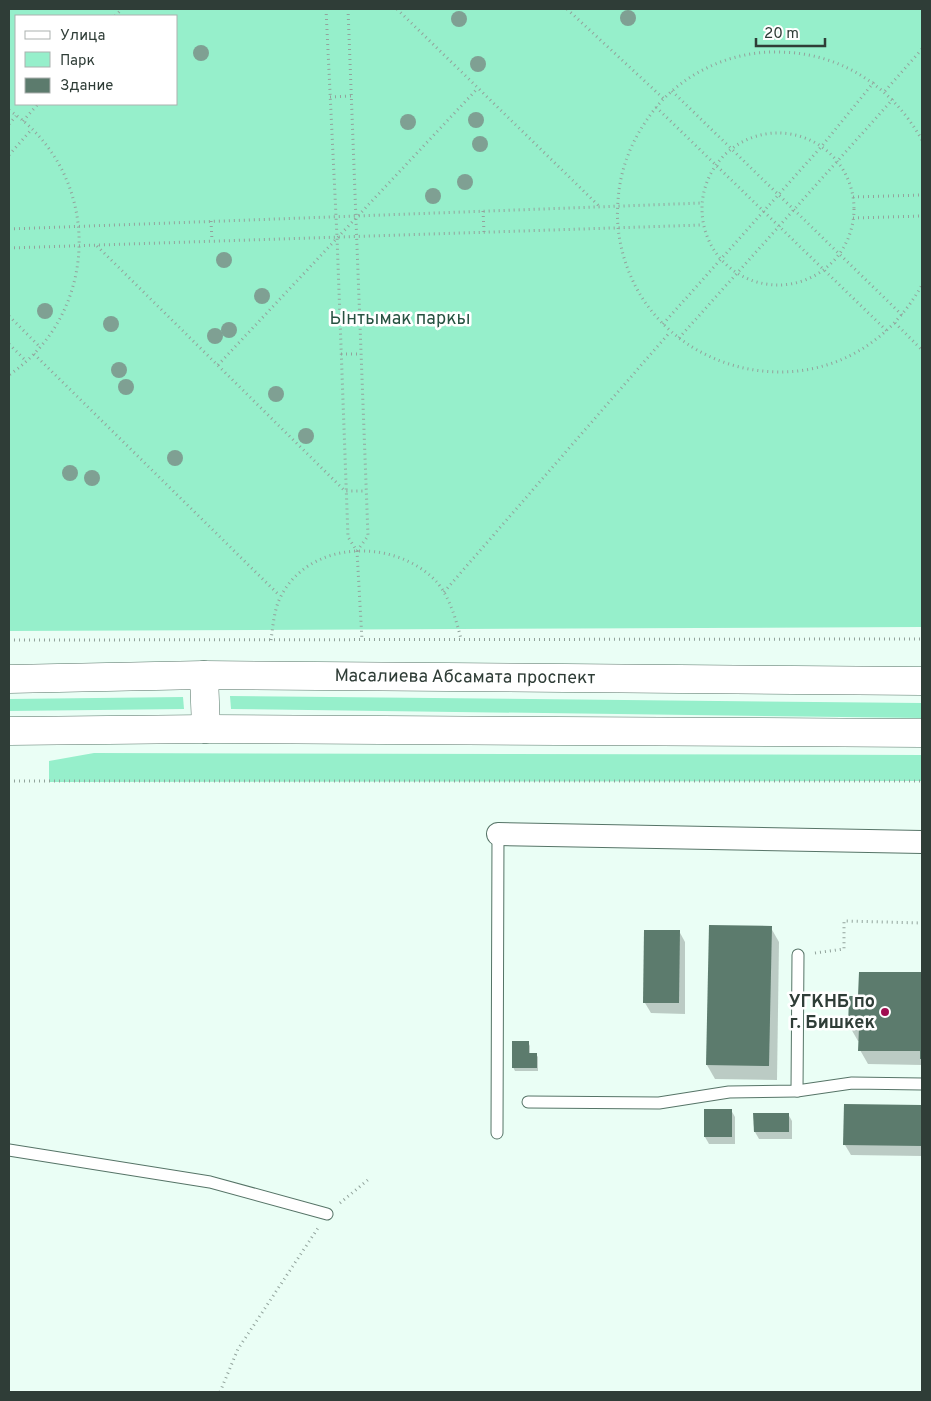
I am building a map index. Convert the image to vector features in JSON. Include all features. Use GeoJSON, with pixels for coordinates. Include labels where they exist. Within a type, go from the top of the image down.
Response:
{"type":"FeatureCollection","features":[{"type":"Feature","properties":{"kind":"main road","name":"Масалиева Абсамата проспект"},"geometry":{"type":"LineString","coordinates":[[9,679],[204,676],[922,681]]}},
{"type":"Feature","properties":{"kind":"main road"},"geometry":{"type":"LineString","coordinates":[[204,676],[206,729]]}},
{"type":"Feature","properties":{"kind":"main road"},"geometry":{"type":"LineString","coordinates":[[9,731],[206,729],[922,733]]}},
{"type":"Feature","properties":{"kind":"street"},"geometry":{"type":"LineString","coordinates":[[498,834],[922,842]]}},
{"type":"Feature","properties":{"kind":"lane"},"geometry":{"type":"LineString","coordinates":[[497,1133],[498,834]]}},
{"type":"Feature","properties":{"kind":"lane"},"geometry":{"type":"LineString","coordinates":[[798,955],[798,1091]]}},
{"type":"Feature","properties":{"kind":"lane"},"geometry":{"type":"LineString","coordinates":[[528,1102],[659,1103],[729,1092],[798,1091],[852,1083],[922,1084]]}},
{"type":"Feature","properties":{"kind":"lane"},"geometry":{"type":"LineString","coordinates":[[9,1150],[210,1182],[327,1214]]}},
{"type":"Feature","properties":{"kind":"path"},"geometry":{"type":"LineString","coordinates":[[326,9],[337,237],[345,491],[348,537],[357,551],[362,640]]}},
{"type":"Feature","properties":{"kind":"path"},"geometry":{"type":"LineString","coordinates":[[348,9],[368,536],[357,551]]}},
{"type":"Feature","properties":{"kind":"path"},"geometry":{"type":"LineString","coordinates":[[397,9],[600,207]]}},
{"type":"Feature","properties":{"kind":"path"},"geometry":{"type":"LineString","coordinates":[[567,9],[664,99]]}},
{"type":"Feature","properties":{"kind":"path"},"geometry":{"type":"LineString","coordinates":[[884,91],[922,49]]}},
{"type":"Feature","properties":{"kind":"path"},"geometry":{"type":"LineString","coordinates":[[922,140],[905,112],[893,99],[874,82],[842,64],[808,54],[771,52],[735,57],[702,70],[672,91],[656,107],[640,129],[628,154],[620,180],[617,206],[618,228],[623,254],[632,280],[646,304],[670,332],[692,348],[721,362],[752,370],[784,373],[832,364],[861,350],[887,331],[902,315],[922,285]]}},
{"type":"Feature","properties":{"kind":"path"},"geometry":{"type":"LineString","coordinates":[[663,324],[820,147],[874,82]]}},
{"type":"Feature","properties":{"kind":"path"},"geometry":{"type":"LineString","coordinates":[[218,364],[478,88]]}},
{"type":"Feature","properties":{"kind":"path"},"geometry":{"type":"LineString","coordinates":[[672,91],[902,315]]}},
{"type":"Feature","properties":{"kind":"path"},"geometry":{"type":"LineString","coordinates":[[330,96],[351,96]]}},
{"type":"Feature","properties":{"kind":"path"},"geometry":{"type":"LineString","coordinates":[[679,338],[893,99]]}},
{"type":"Feature","properties":{"kind":"path"},"geometry":{"type":"LineString","coordinates":[[23,121],[37,105]]}},
{"type":"Feature","properties":{"kind":"path"},"geometry":{"type":"LineString","coordinates":[[656,107],[887,331]]}},
{"type":"Feature","properties":{"kind":"path"},"geometry":{"type":"LineString","coordinates":[[9,110],[32,129],[49,149],[62,171],[72,195],[78,226],[79,246],[77,271],[71,294],[55,327],[34,354],[9,374]]}},
{"type":"Feature","properties":{"kind":"path"},"geometry":{"type":"LineString","coordinates":[[9,124],[16,116]]}},
{"type":"Feature","properties":{"kind":"path"},"geometry":{"type":"LineString","coordinates":[[9,155],[32,129]]}},
{"type":"Feature","properties":{"kind":"path"},"geometry":{"type":"LineString","coordinates":[[773,134],[792,135],[811,141],[837,161],[850,184],[854,218],[849,236],[839,254],[824,270],[804,280],[778,285],[751,281],[721,260],[712,249],[702,225],[702,203],[706,184],[716,165],[731,149],[744,141],[773,134]]}},
{"type":"Feature","properties":{"kind":"path"},"geometry":{"type":"LineString","coordinates":[[853,197],[922,195]]}},
{"type":"Feature","properties":{"kind":"path"},"geometry":{"type":"LineString","coordinates":[[9,229],[702,203]]}},
{"type":"Feature","properties":{"kind":"path"},"geometry":{"type":"LineString","coordinates":[[483,211],[484,232]]}},
{"type":"Feature","properties":{"kind":"path"},"geometry":{"type":"LineString","coordinates":[[854,218],[922,216]]}},
{"type":"Feature","properties":{"kind":"path"},"geometry":{"type":"LineString","coordinates":[[212,221],[212,242]]}},
{"type":"Feature","properties":{"kind":"path"},"geometry":{"type":"LineString","coordinates":[[9,248],[702,225]]}},
{"type":"Feature","properties":{"kind":"path"},"geometry":{"type":"LineString","coordinates":[[97,245],[345,491],[366,491]]}},
{"type":"Feature","properties":{"kind":"path"},"geometry":{"type":"LineString","coordinates":[[9,316],[40,347]]}},
{"type":"Feature","properties":{"kind":"path"},"geometry":{"type":"LineString","coordinates":[[895,323],[922,350]]}},
{"type":"Feature","properties":{"kind":"path"},"geometry":{"type":"LineString","coordinates":[[444,592],[670,332]]}},
{"type":"Feature","properties":{"kind":"path"},"geometry":{"type":"LineString","coordinates":[[9,344],[26,361]]}},
{"type":"Feature","properties":{"kind":"path"},"geometry":{"type":"LineString","coordinates":[[34,354],[280,596]]}},
{"type":"Feature","properties":{"kind":"path"},"geometry":{"type":"LineString","coordinates":[[341,354],[362,354]]}},
{"type":"Feature","properties":{"kind":"path"},"geometry":{"type":"LineString","coordinates":[[271,640],[276,607],[280,596],[292,578],[318,559],[337,553],[357,551],[381,552],[411,563],[426,572],[444,592],[461,638]]}},
{"type":"Feature","properties":{"kind":"path"},"geometry":{"type":"LineString","coordinates":[[9,640],[362,640],[461,638],[922,639]]}},
{"type":"Feature","properties":{"kind":"path"},"geometry":{"type":"LineString","coordinates":[[9,782],[922,781]]}},
{"type":"Feature","properties":{"kind":"path"},"geometry":{"type":"LineString","coordinates":[[798,955],[844,949],[844,922],[922,923]]}},
{"type":"Feature","properties":{"kind":"path"},"geometry":{"type":"LineString","coordinates":[[220,1392],[238,1349],[327,1214],[369,1179]]}},
{"type":"Feature","properties":{"kind":"green space","name":"Ынтымак паркы"},"geometry":{"type":"Polygon","coordinates":[[[9,9],[922,9],[922,627],[9,631],[9,9]]]}},
{"type":"Feature","properties":{"kind":"green space"},"geometry":{"type":"Polygon","coordinates":[[[230,696],[922,703],[922,718],[231,709],[230,696]]]}},
{"type":"Feature","properties":{"kind":"green space"},"geometry":{"type":"Polygon","coordinates":[[[183,697],[184,709],[9,711],[9,699],[183,697]]]}},
{"type":"Feature","properties":{"kind":"green space"},"geometry":{"type":"Polygon","coordinates":[[[94,753],[922,755],[922,781],[49,782],[49,761],[94,753]]]}},
{"type":"Feature","properties":{"kind":"building"},"geometry":{"type":"Polygon","coordinates":[[[709,925],[772,926],[769,1066],[706,1065],[709,925]]]}},
{"type":"Feature","properties":{"kind":"building"},"geometry":{"type":"Polygon","coordinates":[[[644,930],[680,930],[679,1003],[643,1003],[644,930]]]}},
{"type":"Feature","properties":{"kind":"building","name":"УГКНБ по г. Бишкек"},"geometry":{"type":"Polygon","coordinates":[[[859,972],[922,972],[922,1059],[920,1059],[920,1051],[858,1051],[859,1028],[848,1028],[849,996],[858,996],[859,972]]]}},
{"type":"Feature","properties":{"kind":"building"},"geometry":{"type":"Polygon","coordinates":[[[512,1041],[529,1041],[529,1053],[537,1053],[537,1068],[512,1068],[512,1041]]]}},
{"type":"Feature","properties":{"kind":"building"},"geometry":{"type":"Polygon","coordinates":[[[844,1104],[922,1105],[922,1146],[843,1145],[844,1104]]]}},
{"type":"Feature","properties":{"kind":"building"},"geometry":{"type":"Polygon","coordinates":[[[704,1109],[732,1109],[732,1137],[704,1137],[704,1109]]]}},
{"type":"Feature","properties":{"kind":"building"},"geometry":{"type":"Polygon","coordinates":[[[753,1113],[789,1113],[789,1132],[754,1132],[753,1113]]]}},
{"type":"Feature","properties":{"kind":"place","name":"УГКНБ по г. Бишкек"},"geometry":{"type":"Point","coordinates":[885,1012]}}]}
